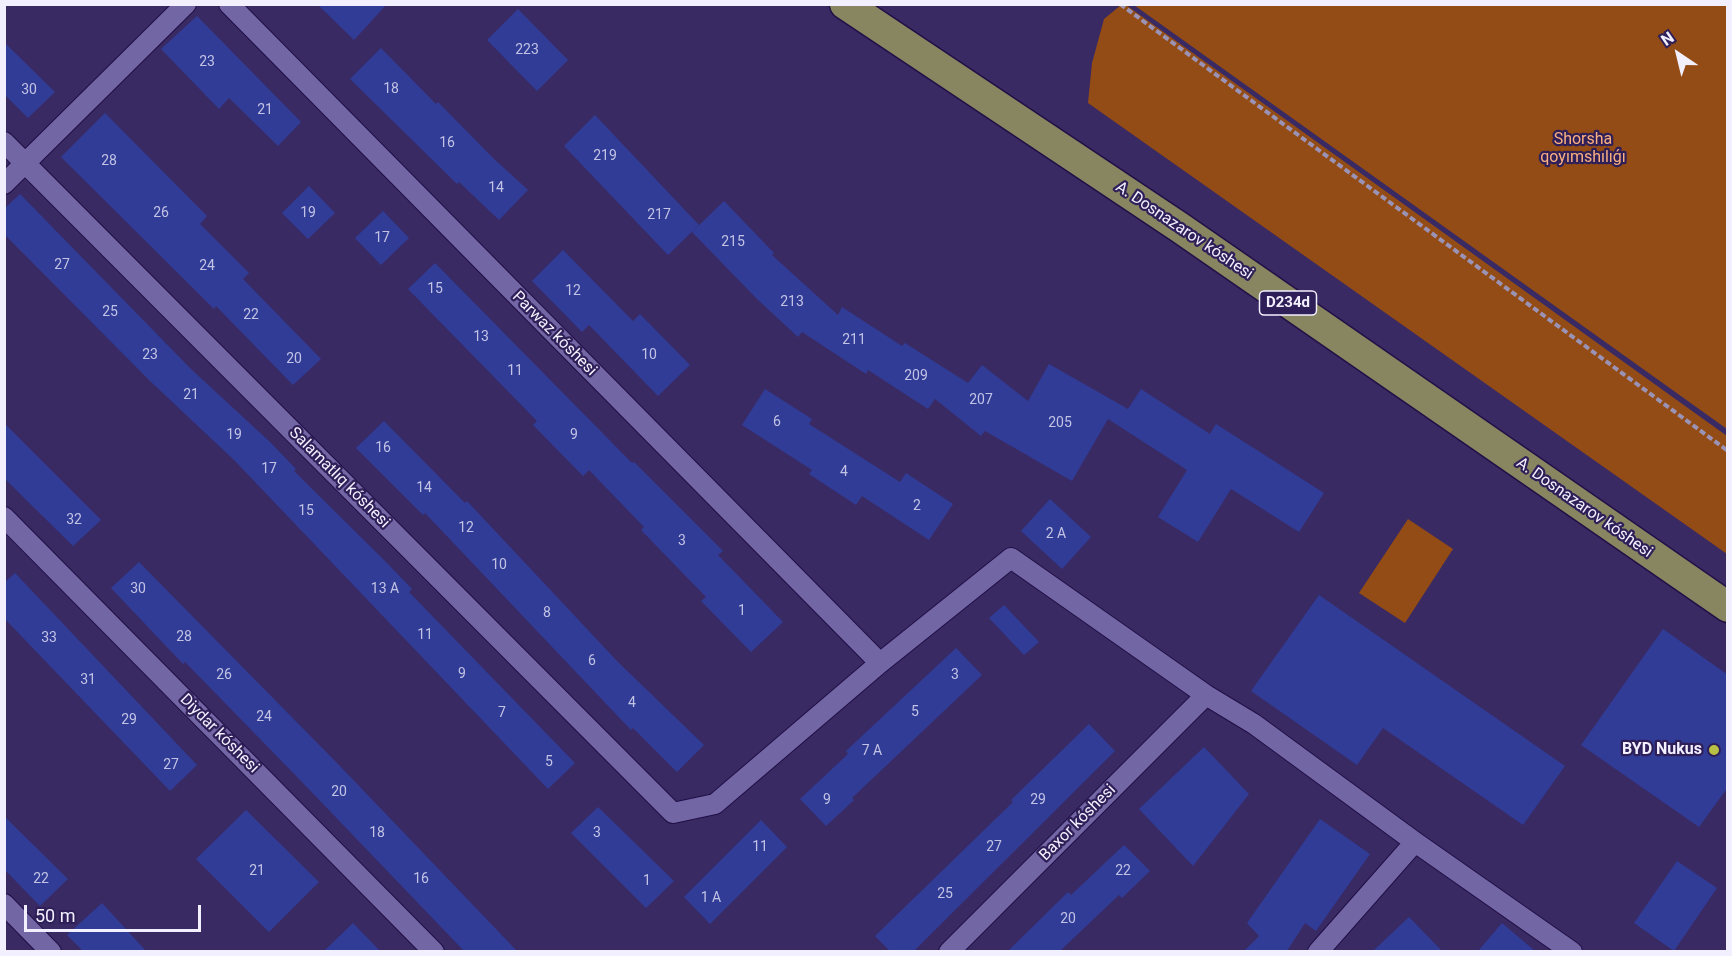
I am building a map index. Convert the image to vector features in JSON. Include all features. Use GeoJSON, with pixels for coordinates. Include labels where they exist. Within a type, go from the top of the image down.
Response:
{"type":"FeatureCollection","features":[{"type":"Feature","properties":{"kind":"main road","name":"A. Dosnazarov kóshesi"},"geometry":{"type":"LineString","coordinates":[[845,4],[1189,234],[1728,607]]}},
{"type":"Feature","properties":{"kind":"street"},"geometry":{"type":"LineString","coordinates":[[4,184],[186,4]]}},
{"type":"Feature","properties":{"kind":"street","name":"Parwaz kóshesi"},"geometry":{"type":"LineString","coordinates":[[229,4],[880,663]]}},
{"type":"Feature","properties":{"kind":"street","name":"Salamatlıq kóshesi"},"geometry":{"type":"LineString","coordinates":[[4,142],[673,813],[716,804],[880,663]]}},
{"type":"Feature","properties":{"kind":"street","name":"Diydar kóshesi"},"geometry":{"type":"LineString","coordinates":[[4,517],[434,951]]}},
{"type":"Feature","properties":{"kind":"street"},"geometry":{"type":"LineString","coordinates":[[880,663],[1011,558],[1206,695],[1254,724],[1415,842],[1572,951]]}},
{"type":"Feature","properties":{"kind":"street","name":"Baxor kóshesi"},"geometry":{"type":"LineString","coordinates":[[949,951],[1206,695]]}},
{"type":"Feature","properties":{"kind":"street"},"geometry":{"type":"LineString","coordinates":[[1318,951],[1415,842]]}},
{"type":"Feature","properties":{"kind":"street"},"geometry":{"type":"LineString","coordinates":[[4,904],[51,951]]}},
{"type":"Feature","properties":{"kind":"path"},"geometry":{"type":"LineString","coordinates":[[1120,4],[1728,451]]}},
{"type":"Feature","properties":{"kind":"green space"},"geometry":{"type":"Polygon","coordinates":[[[1121,5],[1126,5],[1727,436],[1727,554],[1088,103],[1092,63],[1104,19],[1121,5]]]}},
{"type":"Feature","properties":{"kind":"green space","name":"Shorsha qoyımshılıǵı"},"geometry":{"type":"Polygon","coordinates":[[[1134,5],[1727,5],[1727,429],[1134,5]]]}},
{"type":"Feature","properties":{"kind":"green space"},"geometry":{"type":"Polygon","coordinates":[[[1408,519],[1453,549],[1405,623],[1359,593],[1408,519]]]}},
{"type":"Feature","properties":{"kind":"building"},"geometry":{"type":"Polygon","coordinates":[[[317,4],[387,4],[354,40],[317,4]]]}},
{"type":"Feature","properties":{"kind":"building"},"geometry":{"type":"Polygon","coordinates":[[[518,9],[568,60],[537,91],[487,40],[518,9]]]}},
{"type":"Feature","properties":{"kind":"building"},"geometry":{"type":"Polygon","coordinates":[[[197,16],[301,122],[278,146],[229,98],[219,109],[161,49],[197,16]]]}},
{"type":"Feature","properties":{"kind":"building"},"geometry":{"type":"Polygon","coordinates":[[[4,42],[55,92],[28,118],[4,94],[4,42]]]}},
{"type":"Feature","properties":{"kind":"building"},"geometry":{"type":"Polygon","coordinates":[[[381,48],[436,104],[438,102],[528,190],[499,220],[459,182],[457,184],[350,79],[381,48]]]}},
{"type":"Feature","properties":{"kind":"building"},"geometry":{"type":"Polygon","coordinates":[[[105,113],[207,216],[200,224],[249,273],[243,279],[321,359],[293,385],[216,306],[214,309],[61,157],[105,113]]]}},
{"type":"Feature","properties":{"kind":"building"},"geometry":{"type":"Polygon","coordinates":[[[595,115],[699,225],[668,255],[564,146],[595,115]]]}},
{"type":"Feature","properties":{"kind":"building"},"geometry":{"type":"Polygon","coordinates":[[[309,186],[335,213],[308,239],[282,213],[309,186]]]}},
{"type":"Feature","properties":{"kind":"building"},"geometry":{"type":"Polygon","coordinates":[[[20,194],[191,369],[270,442],[296,469],[294,471],[412,589],[409,592],[575,763],[548,789],[234,460],[150,381],[4,234],[4,209],[20,194]]]}},
{"type":"Feature","properties":{"kind":"building"},"geometry":{"type":"Polygon","coordinates":[[[724,201],[774,253],[772,255],[838,315],[842,307],[902,346],[905,343],[968,383],[982,365],[1028,401],[1049,364],[1128,409],[1141,389],[1210,434],[1216,424],[1324,493],[1299,532],[1231,489],[1198,542],[1158,517],[1187,470],[1108,419],[1072,481],[985,431],[981,436],[935,399],[928,409],[868,370],[866,374],[802,332],[798,337],[757,299],[692,232],[724,201]]]}},
{"type":"Feature","properties":{"kind":"building"},"geometry":{"type":"Polygon","coordinates":[[[383,211],[409,238],[381,265],[355,238],[383,211]]]}},
{"type":"Feature","properties":{"kind":"building"},"geometry":{"type":"Polygon","coordinates":[[[563,250],[633,321],[640,314],[690,365],[658,396],[589,325],[582,332],[532,281],[563,250]]]}},
{"type":"Feature","properties":{"kind":"building"},"geometry":{"type":"Polygon","coordinates":[[[435,263],[632,463],[634,462],[723,551],[718,555],[783,622],[751,652],[701,601],[706,597],[641,530],[644,527],[589,470],[583,476],[533,425],[537,421],[408,289],[435,263]]]}},
{"type":"Feature","properties":{"kind":"building"},"geometry":{"type":"Polygon","coordinates":[[[765,389],[812,419],[809,424],[900,482],[906,473],[953,504],[929,540],[862,496],[856,505],[809,474],[812,470],[742,425],[765,389]]]}},
{"type":"Feature","properties":{"kind":"building"},"geometry":{"type":"Polygon","coordinates":[[[384,421],[465,503],[467,501],[618,662],[704,745],[677,772],[633,728],[631,730],[425,513],[423,515],[356,448],[384,421]]]}},
{"type":"Feature","properties":{"kind":"building"},"geometry":{"type":"Polygon","coordinates":[[[4,423],[101,520],[73,546],[4,478],[4,423]]]}},
{"type":"Feature","properties":{"kind":"building"},"geometry":{"type":"Polygon","coordinates":[[[1050,499],[1091,537],[1062,569],[1021,531],[1050,499]]]}},
{"type":"Feature","properties":{"kind":"building"},"geometry":{"type":"Polygon","coordinates":[[[139,562],[339,765],[517,951],[464,951],[185,662],[183,664],[111,588],[139,562]]]}},
{"type":"Feature","properties":{"kind":"building"},"geometry":{"type":"Polygon","coordinates":[[[15,573],[197,765],[170,791],[4,618],[4,583],[15,573]]]}},
{"type":"Feature","properties":{"kind":"building"},"geometry":{"type":"Polygon","coordinates":[[[1319,595],[1565,766],[1523,825],[1383,728],[1357,765],[1251,691],[1319,595]]]}},
{"type":"Feature","properties":{"kind":"building"},"geometry":{"type":"Polygon","coordinates":[[[1004,605],[1039,642],[1024,655],[989,618],[1004,605]]]}},
{"type":"Feature","properties":{"kind":"building"},"geometry":{"type":"Polygon","coordinates":[[[1663,629],[1728,675],[1728,787],[1699,827],[1581,745],[1663,629]]]}},
{"type":"Feature","properties":{"kind":"building"},"geometry":{"type":"Polygon","coordinates":[[[956,648],[982,675],[852,798],[854,800],[826,826],[800,799],[848,754],[846,751],[956,648]]]}},
{"type":"Feature","properties":{"kind":"building"},"geometry":{"type":"Polygon","coordinates":[[[1089,724],[1115,751],[914,951],[890,951],[875,936],[1013,802],[1011,800],[1089,724]]]}},
{"type":"Feature","properties":{"kind":"building"},"geometry":{"type":"Polygon","coordinates":[[[1204,747],[1249,794],[1193,866],[1139,809],[1204,747]]]}},
{"type":"Feature","properties":{"kind":"building"},"geometry":{"type":"Polygon","coordinates":[[[598,807],[674,881],[646,908],[571,833],[598,807]]]}},
{"type":"Feature","properties":{"kind":"building"},"geometry":{"type":"Polygon","coordinates":[[[246,810],[319,882],[269,932],[196,859],[246,810]]]}},
{"type":"Feature","properties":{"kind":"building"},"geometry":{"type":"Polygon","coordinates":[[[4,816],[68,879],[40,906],[4,869],[4,816]]]}},
{"type":"Feature","properties":{"kind":"building"},"geometry":{"type":"Polygon","coordinates":[[[1320,819],[1370,854],[1316,931],[1305,923],[1287,951],[1244,951],[1259,936],[1247,923],[1320,819]]]}},
{"type":"Feature","properties":{"kind":"building"},"geometry":{"type":"Polygon","coordinates":[[[761,820],[787,847],[710,924],[684,897],[761,820]]]}},
{"type":"Feature","properties":{"kind":"building"},"geometry":{"type":"Polygon","coordinates":[[[1124,845],[1150,871],[1122,898],[1119,895],[1060,951],[1008,951],[1068,892],[1071,895],[1124,845]]]}},
{"type":"Feature","properties":{"kind":"building"},"geometry":{"type":"Polygon","coordinates":[[[1677,861],[1717,888],[1674,951],[1634,923],[1677,861]]]}},
{"type":"Feature","properties":{"kind":"building"},"geometry":{"type":"Polygon","coordinates":[[[102,903],[146,951],[83,951],[67,935],[102,903]]]}},
{"type":"Feature","properties":{"kind":"building"},"geometry":{"type":"Polygon","coordinates":[[[1409,917],[1442,951],[1373,951],[1409,917]]]}},
{"type":"Feature","properties":{"kind":"building"},"geometry":{"type":"Polygon","coordinates":[[[353,923],[380,951],[324,951],[353,923]]]}},
{"type":"Feature","properties":{"kind":"building"},"geometry":{"type":"Polygon","coordinates":[[[1502,923],[1535,951],[1478,951],[1502,923]]]}},
{"type":"Feature","properties":{"kind":"place","name":"BYD Nukus"},"geometry":{"type":"Point","coordinates":[1714,750]}}]}
